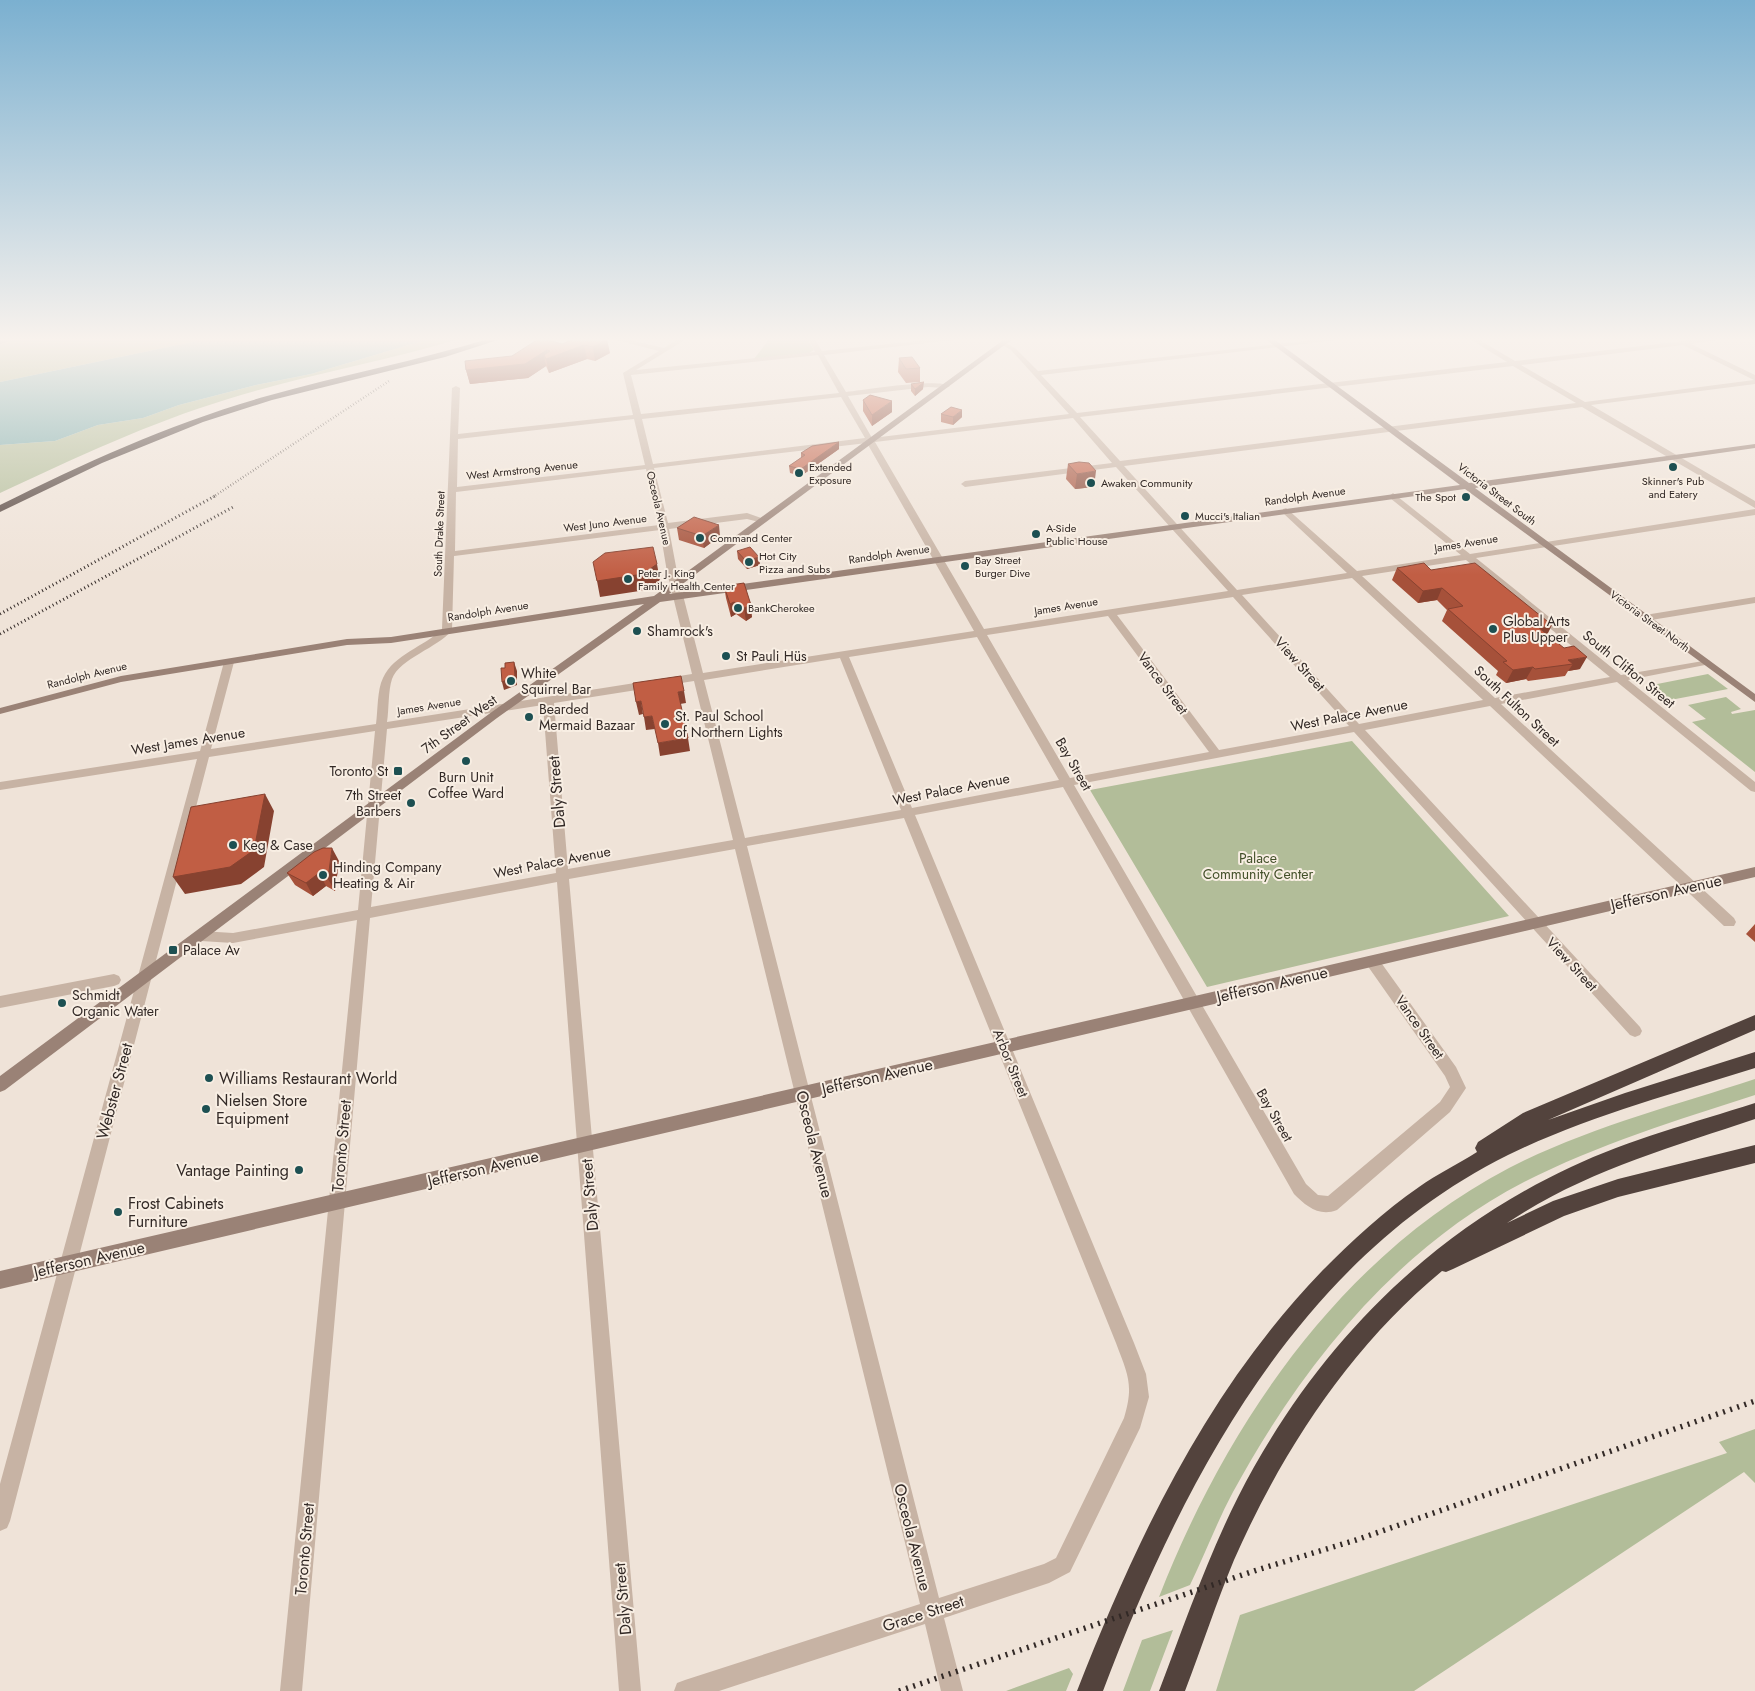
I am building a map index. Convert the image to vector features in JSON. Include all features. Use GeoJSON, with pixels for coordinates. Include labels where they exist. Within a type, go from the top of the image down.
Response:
{"type":"FeatureCollection","features":[{"type":"Feature","properties":{"kind":"highway"},"geometry":{"type":"LineString","coordinates":[[0,502],[121,444],[194,417]]}},
{"type":"Feature","properties":{"kind":"highway"},"geometry":{"type":"LineString","coordinates":[[0,509],[112,454],[207,417]]}},
{"type":"Feature","properties":{"kind":"highway"},"geometry":{"type":"LineString","coordinates":[[1090,1691],[1140,1568],[1203,1444],[1236,1391],[1299,1310],[1337,1270],[1374,1236],[1430,1191],[1482,1151],[1530,1119],[1755,1022]]}},
{"type":"Feature","properties":{"kind":"highway"},"geometry":{"type":"LineString","coordinates":[[1430,1191],[1497,1151],[1539,1132],[1755,1060]]}},
{"type":"Feature","properties":{"kind":"highway"},"geometry":{"type":"LineString","coordinates":[[1172,1691],[1233,1533],[1283,1440],[1343,1355],[1380,1313],[1420,1275],[1497,1217],[1537,1193],[1578,1172],[1660,1142],[1755,1111]]}},
{"type":"Feature","properties":{"kind":"highway"},"geometry":{"type":"LineString","coordinates":[[1420,1275],[1560,1208],[1618,1188],[1755,1154]]}},
{"type":"Feature","properties":{"kind":"street","name":"South Drake Street"},"geometry":{"type":"LineString","coordinates":[[447,630],[455,417]]}},
{"type":"Feature","properties":{"kind":"street"},"geometry":{"type":"LineString","coordinates":[[454,437],[636,417]]}},
{"type":"Feature","properties":{"kind":"street","name":"Osceola Avenue"},"geometry":{"type":"LineString","coordinates":[[636,417],[664,527],[698,676],[952,1691]]}},
{"type":"Feature","properties":{"kind":"street","name":"Bay Street"},"geometry":{"type":"LineString","coordinates":[[857,417],[1300,1189],[1314,1202]]}},
{"type":"Feature","properties":{"kind":"street"},"geometry":{"type":"LineString","coordinates":[[677,590],[763,520],[904,417]]}},
{"type":"Feature","properties":{"kind":"street","name":"West Armstrong Avenue"},"geometry":{"type":"LineString","coordinates":[[452,490],[1059,417]]}},
{"type":"Feature","properties":{"kind":"street","name":"View Street"},"geometry":{"type":"LineString","coordinates":[[1076,417],[1356,727],[1635,1031]]}},
{"type":"Feature","properties":{"kind":"street","name":"Victoria Street South"},"geometry":{"type":"LineString","coordinates":[[1374,417],[1544,543]]}},
{"type":"Feature","properties":{"kind":"street"},"geometry":{"type":"LineString","coordinates":[[966,484],[1488,417]]}},
{"type":"Feature","properties":{"kind":"street"},"geometry":{"type":"LineString","coordinates":[[1604,417],[1755,505]]}},
{"type":"Feature","properties":{"kind":"street","name":"Randolph Avenue"},"geometry":{"type":"LineString","coordinates":[[0,711],[121,679],[347,642],[390,640],[654,600],[677,590],[939,560],[1755,446]]}},
{"type":"Feature","properties":{"kind":"street","name":"South Clifton Street"},"geometry":{"type":"LineString","coordinates":[[1392,496],[1755,788]]}},
{"type":"Feature","properties":{"kind":"street","name":"South Fulton Street"},"geometry":{"type":"LineString","coordinates":[[1286,511],[1729,922]]}},
{"type":"Feature","properties":{"kind":"street","name":"James Avenue"},"geometry":{"type":"LineString","coordinates":[[381,726],[1544,543],[1755,512]]}},
{"type":"Feature","properties":{"kind":"street","name":"West Juno Avenue"},"geometry":{"type":"LineString","coordinates":[[450,554],[747,516],[763,520]]}},
{"type":"Feature","properties":{"kind":"street","name":"Victoria Street North"},"geometry":{"type":"LineString","coordinates":[[1544,543],[1755,699]]}},
{"type":"Feature","properties":{"kind":"street","name":"7th Street West"},"geometry":{"type":"LineString","coordinates":[[0,1085],[654,600]]}},
{"type":"Feature","properties":{"kind":"street"},"geometry":{"type":"LineString","coordinates":[[1645,618],[1755,600]]}},
{"type":"Feature","properties":{"kind":"street","name":"Vance Street"},"geometry":{"type":"LineString","coordinates":[[1110,612],[1217,755]]}},
{"type":"Feature","properties":{"kind":"street","name":"Toronto Street"},"geometry":{"type":"LineString","coordinates":[[291,1691],[370,827],[374,806],[387,679],[399,664],[430,644],[447,630]]}},
{"type":"Feature","properties":{"kind":"street","name":"Arbor Street"},"geometry":{"type":"LineString","coordinates":[[843,654],[1137,1374],[1140,1397],[1133,1420],[1106,1474]]}},
{"type":"Feature","properties":{"kind":"street","name":"Webster Street"},"geometry":{"type":"LineString","coordinates":[[0,1521],[67,1264],[188,821],[203,753],[229,662]]}},
{"type":"Feature","properties":{"kind":"street","name":"West Palace Avenue"},"geometry":{"type":"LineString","coordinates":[[201,936],[233,938],[563,875],[1068,783],[1705,662]]}},
{"type":"Feature","properties":{"kind":"street","name":"Daly Street"},"geometry":{"type":"LineString","coordinates":[[548,700],[630,1691]]}},
{"type":"Feature","properties":{"kind":"street","name":"West James Avenue"},"geometry":{"type":"LineString","coordinates":[[0,786],[381,726]]}},
{"type":"Feature","properties":{"kind":"street","name":"Jefferson Avenue"},"geometry":{"type":"LineString","coordinates":[[0,1280],[1755,872]]}},
{"type":"Feature","properties":{"kind":"street","name":"Vance Street"},"geometry":{"type":"LineString","coordinates":[[1314,1202],[1331,1204],[1445,1107],[1458,1088],[1454,1077],[1372,961]]}},
{"type":"Feature","properties":{"kind":"street"},"geometry":{"type":"LineString","coordinates":[[0,1002],[114,980]]}},
{"type":"Feature","properties":{"kind":"street","name":"Grace Street"},"geometry":{"type":"LineString","coordinates":[[685,1691],[1048,1573],[1063,1565],[1106,1474]]}},
{"type":"Feature","properties":{"kind":"green space"},"geometry":{"type":"Polygon","coordinates":[[[176,417],[112,442],[0,493],[0,445],[55,441],[98,425],[143,418],[176,417]]]}},
{"type":"Feature","properties":{"kind":"green space"},"geometry":{"type":"Polygon","coordinates":[[[1708,674],[1728,689],[1665,701],[1647,686],[1708,674]]]}},
{"type":"Feature","properties":{"kind":"green space"},"geometry":{"type":"Polygon","coordinates":[[[1726,697],[1741,709],[1731,712],[1732,714],[1755,710],[1755,772],[1692,722],[1706,719],[1688,705],[1726,697]]]}},
{"type":"Feature","properties":{"kind":"green space","name":"Palace Community Center"},"geometry":{"type":"Polygon","coordinates":[[[1352,741],[1509,916],[1207,987],[1090,790],[1352,741]]]}},
{"type":"Feature","properties":{"kind":"green space"},"geometry":{"type":"Polygon","coordinates":[[[1755,1079],[1755,1095],[1638,1134],[1580,1156],[1524,1182],[1477,1209],[1434,1241],[1393,1277],[1356,1315],[1321,1357],[1289,1400],[1233,1492],[1190,1585],[1159,1597],[1187,1532],[1219,1469],[1255,1408],[1296,1350],[1342,1297],[1393,1248],[1449,1205],[1509,1168],[1599,1129],[1755,1079]]]}},
{"type":"Feature","properties":{"kind":"green space"},"geometry":{"type":"Polygon","coordinates":[[[1755,1429],[1755,1483],[1744,1472],[1414,1691],[1216,1691],[1240,1615],[1727,1453],[1719,1442],[1755,1429]]]}},
{"type":"Feature","properties":{"kind":"green space"},"geometry":{"type":"Polygon","coordinates":[[[1173,1630],[1150,1691],[1123,1691],[1142,1640],[1173,1630]]]}},
{"type":"Feature","properties":{"kind":"green space"},"geometry":{"type":"Polygon","coordinates":[[[1069,1668],[1073,1674],[1066,1691],[1006,1691],[1069,1668]]]}},
{"type":"Feature","properties":{"kind":"water"},"geometry":{"type":"Polygon","coordinates":[[[0,417],[146,417],[98,425],[55,441],[0,445],[0,417]]]}},
{"type":"Feature","properties":{"kind":"building"},"geometry":{"type":"Polygon","coordinates":[[[839,442],[801,469],[789,466],[805,455],[801,453],[812,446],[839,442]]]}},
{"type":"Feature","properties":{"kind":"building"},"geometry":{"type":"Polygon","coordinates":[[[1089,463],[1096,471],[1077,474],[1068,464],[1089,463]]]}},
{"type":"Feature","properties":{"kind":"building"},"geometry":{"type":"Polygon","coordinates":[[[694,517],[719,525],[702,536],[677,528],[694,517]]]}},
{"type":"Feature","properties":{"kind":"building"},"geometry":{"type":"Polygon","coordinates":[[[653,547],[657,564],[643,574],[597,581],[593,562],[605,553],[653,547]]]}},
{"type":"Feature","properties":{"kind":"building"},"geometry":{"type":"Polygon","coordinates":[[[750,547],[759,557],[746,561],[737,551],[750,547]]]}},
{"type":"Feature","properties":{"kind":"building","name":"Global Arts Plus Upper"},"geometry":{"type":"Polygon","coordinates":[[[1424,563],[1431,570],[1475,563],[1552,625],[1538,627],[1564,648],[1574,646],[1587,657],[1568,660],[1573,664],[1513,670],[1503,662],[1507,661],[1448,609],[1463,606],[1442,588],[1423,591],[1397,568],[1424,563]]]}},
{"type":"Feature","properties":{"kind":"building"},"geometry":{"type":"Polygon","coordinates":[[[744,583],[751,605],[744,608],[734,602],[730,604],[724,586],[744,583]]]}},
{"type":"Feature","properties":{"kind":"building"},"geometry":{"type":"Polygon","coordinates":[[[514,662],[515,676],[502,682],[501,668],[505,668],[505,663],[514,662]]]}},
{"type":"Feature","properties":{"kind":"building","name":"St. Paul School of Northern Lights"},"geometry":{"type":"Polygon","coordinates":[[[681,676],[684,691],[678,692],[688,738],[658,743],[652,716],[644,717],[641,701],[636,702],[633,683],[681,676]]]}},
{"type":"Feature","properties":{"kind":"building"},"geometry":{"type":"Polygon","coordinates":[[[265,794],[254,850],[230,867],[173,877],[191,807],[265,794]]]}},
{"type":"Feature","properties":{"kind":"building"},"geometry":{"type":"Polygon","coordinates":[[[323,848],[332,848],[328,879],[319,873],[306,883],[287,873],[314,852],[323,848]]]}},
{"type":"Feature","properties":{"kind":"railway"},"geometry":{"type":"LineString","coordinates":[[213,497],[335,417]]}},
{"type":"Feature","properties":{"kind":"railway"},"geometry":{"type":"LineString","coordinates":[[0,614],[215,496]]}},
{"type":"Feature","properties":{"kind":"railway"},"geometry":{"type":"LineString","coordinates":[[0,634],[235,506]]}},
{"type":"Feature","properties":{"kind":"railway"},"geometry":{"type":"LineString","coordinates":[[899,1691],[1257,1570],[1356,1540],[1755,1401]]}},
{"type":"Feature","properties":{"kind":"place","name":"Skinner's Pub and Eatery"},"geometry":{"type":"Point","coordinates":[1673,467]}},
{"type":"Feature","properties":{"kind":"place","name":"Extended Exposure"},"geometry":{"type":"Point","coordinates":[799,473]}},
{"type":"Feature","properties":{"kind":"place","name":"Awaken Community"},"geometry":{"type":"Point","coordinates":[1091,483]}},
{"type":"Feature","properties":{"kind":"place","name":"The Spot"},"geometry":{"type":"Point","coordinates":[1466,497]}},
{"type":"Feature","properties":{"kind":"place","name":"Mucci's Italian"},"geometry":{"type":"Point","coordinates":[1185,516]}},
{"type":"Feature","properties":{"kind":"place","name":"A-Side Public House"},"geometry":{"type":"Point","coordinates":[1036,534]}},
{"type":"Feature","properties":{"kind":"place","name":"Command Center"},"geometry":{"type":"Point","coordinates":[700,538]}},
{"type":"Feature","properties":{"kind":"place","name":"Hot City Pizza and Subs"},"geometry":{"type":"Point","coordinates":[749,562]}},
{"type":"Feature","properties":{"kind":"place","name":"Bay Street Burger Dive"},"geometry":{"type":"Point","coordinates":[965,566]}},
{"type":"Feature","properties":{"kind":"place","name":"Peter J. King Family Health Center"},"geometry":{"type":"Point","coordinates":[628,579]}},
{"type":"Feature","properties":{"kind":"place","name":"BankCherokee"},"geometry":{"type":"Point","coordinates":[738,608]}},
{"type":"Feature","properties":{"kind":"place","name":"Global Arts Plus Upper"},"geometry":{"type":"Point","coordinates":[1493,629]}},
{"type":"Feature","properties":{"kind":"place","name":"Shamrock's"},"geometry":{"type":"Point","coordinates":[637,631]}},
{"type":"Feature","properties":{"kind":"place","name":"St Pauli Hüs"},"geometry":{"type":"Point","coordinates":[726,656]}},
{"type":"Feature","properties":{"kind":"place","name":"White Squirrel Bar"},"geometry":{"type":"Point","coordinates":[511,681]}},
{"type":"Feature","properties":{"kind":"place","name":"Bearded Mermaid Bazaar"},"geometry":{"type":"Point","coordinates":[529,717]}},
{"type":"Feature","properties":{"kind":"place","name":"St. Paul School of Northern Lights"},"geometry":{"type":"Point","coordinates":[665,724]}},
{"type":"Feature","properties":{"kind":"place","name":"Burn Unit Coffee Ward"},"geometry":{"type":"Point","coordinates":[466,761]}},
{"type":"Feature","properties":{"kind":"place","name":"Toronto St"},"geometry":{"type":"Point","coordinates":[398,771]}},
{"type":"Feature","properties":{"kind":"place","name":"7th Street Barbers"},"geometry":{"type":"Point","coordinates":[411,803]}},
{"type":"Feature","properties":{"kind":"place","name":"Keg & Case"},"geometry":{"type":"Point","coordinates":[233,845]}},
{"type":"Feature","properties":{"kind":"place","name":"Hinding Company Heating & Air"},"geometry":{"type":"Point","coordinates":[323,875]}},
{"type":"Feature","properties":{"kind":"place","name":"Palace Av"},"geometry":{"type":"Point","coordinates":[173,950]}},
{"type":"Feature","properties":{"kind":"place","name":"Schmidt Organic Water"},"geometry":{"type":"Point","coordinates":[62,1003]}},
{"type":"Feature","properties":{"kind":"place","name":"Williams Restaurant World"},"geometry":{"type":"Point","coordinates":[209,1078]}},
{"type":"Feature","properties":{"kind":"place","name":"Nielsen Store Equipment"},"geometry":{"type":"Point","coordinates":[206,1109]}},
{"type":"Feature","properties":{"kind":"place","name":"Vantage Painting"},"geometry":{"type":"Point","coordinates":[299,1170]}},
{"type":"Feature","properties":{"kind":"place","name":"Frost Cabinets Furniture"},"geometry":{"type":"Point","coordinates":[118,1212]}}]}
